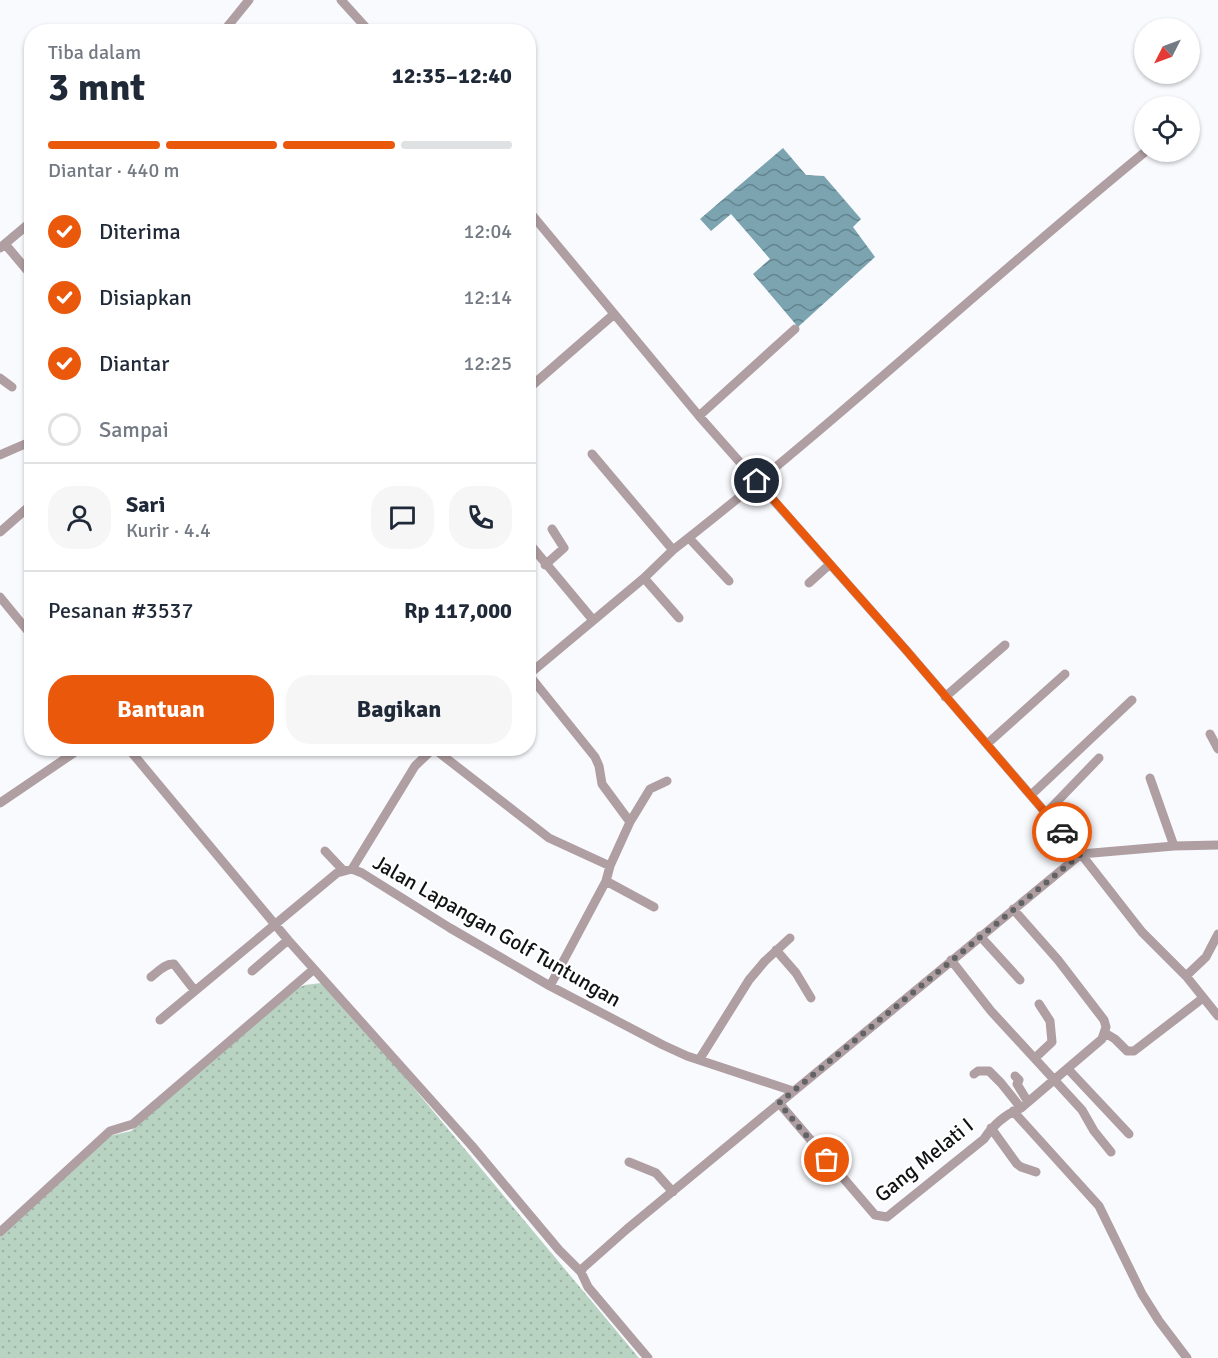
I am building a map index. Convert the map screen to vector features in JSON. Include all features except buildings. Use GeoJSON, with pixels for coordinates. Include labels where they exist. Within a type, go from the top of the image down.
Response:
{"type":"FeatureCollection","features":[{"type":"Feature","properties":{"kind":"street"},"geometry":{"type":"LineString","coordinates":[[230,24],[249,0]]}},
{"type":"Feature","properties":{"kind":"street"},"geometry":{"type":"LineString","coordinates":[[341,0],[363,24]]}},
{"type":"Feature","properties":{"kind":"street"},"geometry":{"type":"LineString","coordinates":[[536,668],[644,578],[673,550],[888,374],[985,286],[1134,161]]}},
{"type":"Feature","properties":{"kind":"street"},"geometry":{"type":"LineString","coordinates":[[536,220],[699,416],[987,744],[1081,854],[1149,940],[1186,976],[1218,1016]]}},
{"type":"Feature","properties":{"kind":"street"},"geometry":{"type":"LineString","coordinates":[[24,228],[2,246],[24,268]]}},
{"type":"Feature","properties":{"kind":"street"},"geometry":{"type":"LineString","coordinates":[[536,382],[613,315]]}},
{"type":"Feature","properties":{"kind":"street"},"geometry":{"type":"LineString","coordinates":[[699,416],[795,329]]}},
{"type":"Feature","properties":{"kind":"street"},"geometry":{"type":"LineString","coordinates":[[0,378],[12,387]]}},
{"type":"Feature","properties":{"kind":"street"},"geometry":{"type":"LineString","coordinates":[[0,455],[24,444]]}},
{"type":"Feature","properties":{"kind":"street"},"geometry":{"type":"LineString","coordinates":[[592,454],[673,550]]}},
{"type":"Feature","properties":{"kind":"street"},"geometry":{"type":"LineString","coordinates":[[0,532],[24,511]]}},
{"type":"Feature","properties":{"kind":"street"},"geometry":{"type":"LineString","coordinates":[[545,565],[564,548],[552,529]]}},
{"type":"Feature","properties":{"kind":"street"},"geometry":{"type":"LineString","coordinates":[[689,538],[729,581]]}},
{"type":"Feature","properties":{"kind":"street"},"geometry":{"type":"LineString","coordinates":[[536,553],[593,620]]}},
{"type":"Feature","properties":{"kind":"street"},"geometry":{"type":"LineString","coordinates":[[809,583],[829,565]]}},
{"type":"Feature","properties":{"kind":"street"},"geometry":{"type":"LineString","coordinates":[[644,578],[679,618]]}},
{"type":"Feature","properties":{"kind":"street"},"geometry":{"type":"LineString","coordinates":[[0,597],[24,626]]}},
{"type":"Feature","properties":{"kind":"street"},"geometry":{"type":"LineString","coordinates":[[945,697],[1005,645]]}},
{"type":"Feature","properties":{"kind":"street"},"geometry":{"type":"LineString","coordinates":[[987,744],[1065,675]]}},
{"type":"Feature","properties":{"kind":"street"},"geometry":{"type":"LineString","coordinates":[[536,685],[595,757],[602,784],[630,822]]}},
{"type":"Feature","properties":{"kind":"street"},"geometry":{"type":"LineString","coordinates":[[1031,795],[1132,700]]}},
{"type":"Feature","properties":{"kind":"street"},"geometry":{"type":"LineString","coordinates":[[1210,734],[1218,749]]}},
{"type":"Feature","properties":{"kind":"street"},"geometry":{"type":"LineString","coordinates":[[0,803],[69,756]]}},
{"type":"Feature","properties":{"kind":"street"},"geometry":{"type":"LineString","coordinates":[[135,756],[276,926],[464,1137],[580,1272],[588,1287],[648,1358]]}},
{"type":"Feature","properties":{"kind":"street"},"geometry":{"type":"LineString","coordinates":[[325,851],[347,870],[415,766],[426,756]]}},
{"type":"Feature","properties":{"kind":"street"},"geometry":{"type":"LineString","coordinates":[[443,756],[549,838],[610,866]]}},
{"type":"Feature","properties":{"kind":"street"},"geometry":{"type":"LineString","coordinates":[[1046,813],[1100,758]]}},
{"type":"Feature","properties":{"kind":"street"},"geometry":{"type":"LineString","coordinates":[[1150,778],[1174,846]]}},
{"type":"Feature","properties":{"kind":"street"},"geometry":{"type":"LineString","coordinates":[[550,987],[606,881],[610,866],[630,822],[650,789],[667,781]]}},
{"type":"Feature","properties":{"kind":"street"},"geometry":{"type":"LineString","coordinates":[[580,1272],[627,1229],[1081,854],[1174,846],[1218,845]]}},
{"type":"Feature","properties":{"kind":"street","name":"Jalan Lapangan Golf Tuntungan"},"geometry":{"type":"LineString","coordinates":[[160,1020],[347,870],[362,873],[550,987],[663,1045],[699,1060],[793,1091]]}},
{"type":"Feature","properties":{"kind":"street"},"geometry":{"type":"LineString","coordinates":[[606,881],[654,907]]}},
{"type":"Feature","properties":{"kind":"street"},"geometry":{"type":"LineString","coordinates":[[1013,909],[1100,1012],[1104,1020],[1105,1033],[1127,1051],[1134,1051],[1203,998]]}},
{"type":"Feature","properties":{"kind":"street"},"geometry":{"type":"LineString","coordinates":[[1186,976],[1195,970],[1206,957],[1218,933]]}},
{"type":"Feature","properties":{"kind":"street"},"geometry":{"type":"LineString","coordinates":[[980,936],[1020,980]]}},
{"type":"Feature","properties":{"kind":"street"},"geometry":{"type":"LineString","coordinates":[[699,1060],[749,980],[790,938]]}},
{"type":"Feature","properties":{"kind":"street"},"geometry":{"type":"LineString","coordinates":[[252,971],[288,939]]}},
{"type":"Feature","properties":{"kind":"street"},"geometry":{"type":"LineString","coordinates":[[776,950],[796,973],[811,998]]}},
{"type":"Feature","properties":{"kind":"street"},"geometry":{"type":"LineString","coordinates":[[951,960],[991,1011],[1082,1110],[1094,1131],[1111,1152]]}},
{"type":"Feature","properties":{"kind":"street"},"geometry":{"type":"LineString","coordinates":[[151,977],[165,966],[174,964],[195,991]]}},
{"type":"Feature","properties":{"kind":"street"},"geometry":{"type":"LineString","coordinates":[[0,1232],[110,1131],[133,1124],[314,969]]}},
{"type":"Feature","properties":{"kind":"street"},"geometry":{"type":"LineString","coordinates":[[1035,1058],[1052,1042],[1050,1021],[1039,1004]]}},
{"type":"Feature","properties":{"kind":"street","name":"Gang Melati I"},"geometry":{"type":"LineString","coordinates":[[779,1103],[875,1215],[887,1217],[984,1139],[991,1128],[1055,1080],[1096,1045],[1105,1033]]}},
{"type":"Feature","properties":{"kind":"street"},"geometry":{"type":"LineString","coordinates":[[1068,1069],[1130,1134]]}},
{"type":"Feature","properties":{"kind":"street"},"geometry":{"type":"LineString","coordinates":[[974,1074],[978,1071],[989,1071],[1001,1083],[1099,1206],[1142,1294],[1187,1358]]}},
{"type":"Feature","properties":{"kind":"street"},"geometry":{"type":"LineString","coordinates":[[1015,1076],[1020,1080],[1017,1084],[1021,1107]]}},
{"type":"Feature","properties":{"kind":"street"},"geometry":{"type":"LineString","coordinates":[[991,1128],[1017,1164],[1036,1172]]}},
{"type":"Feature","properties":{"kind":"street"},"geometry":{"type":"LineString","coordinates":[[629,1162],[656,1173],[673,1192]]}},
{"type":"Feature","properties":{"kind":"green space"},"geometry":{"type":"Polygon","coordinates":[[[321,983],[328,985],[639,1358],[0,1358],[0,1237],[109,1136],[131,1131],[292,990],[305,985],[321,983]]]}},
{"type":"Feature","properties":{"kind":"water"},"geometry":{"type":"Polygon","coordinates":[[[783,148],[806,175],[824,176],[861,219],[853,227],[875,257],[798,327],[753,274],[770,259],[731,214],[711,231],[700,219],[783,148]]]}},
{"type":"Feature","properties":{"kind":"way so far"},"geometry":{"type":"LineString","coordinates":[[827,1160],[779,1103],[1081,854],[1062,832]]}},
{"type":"Feature","properties":{"kind":"route"},"geometry":{"type":"LineString","coordinates":[[757,481],[1062,832]]}}]}
